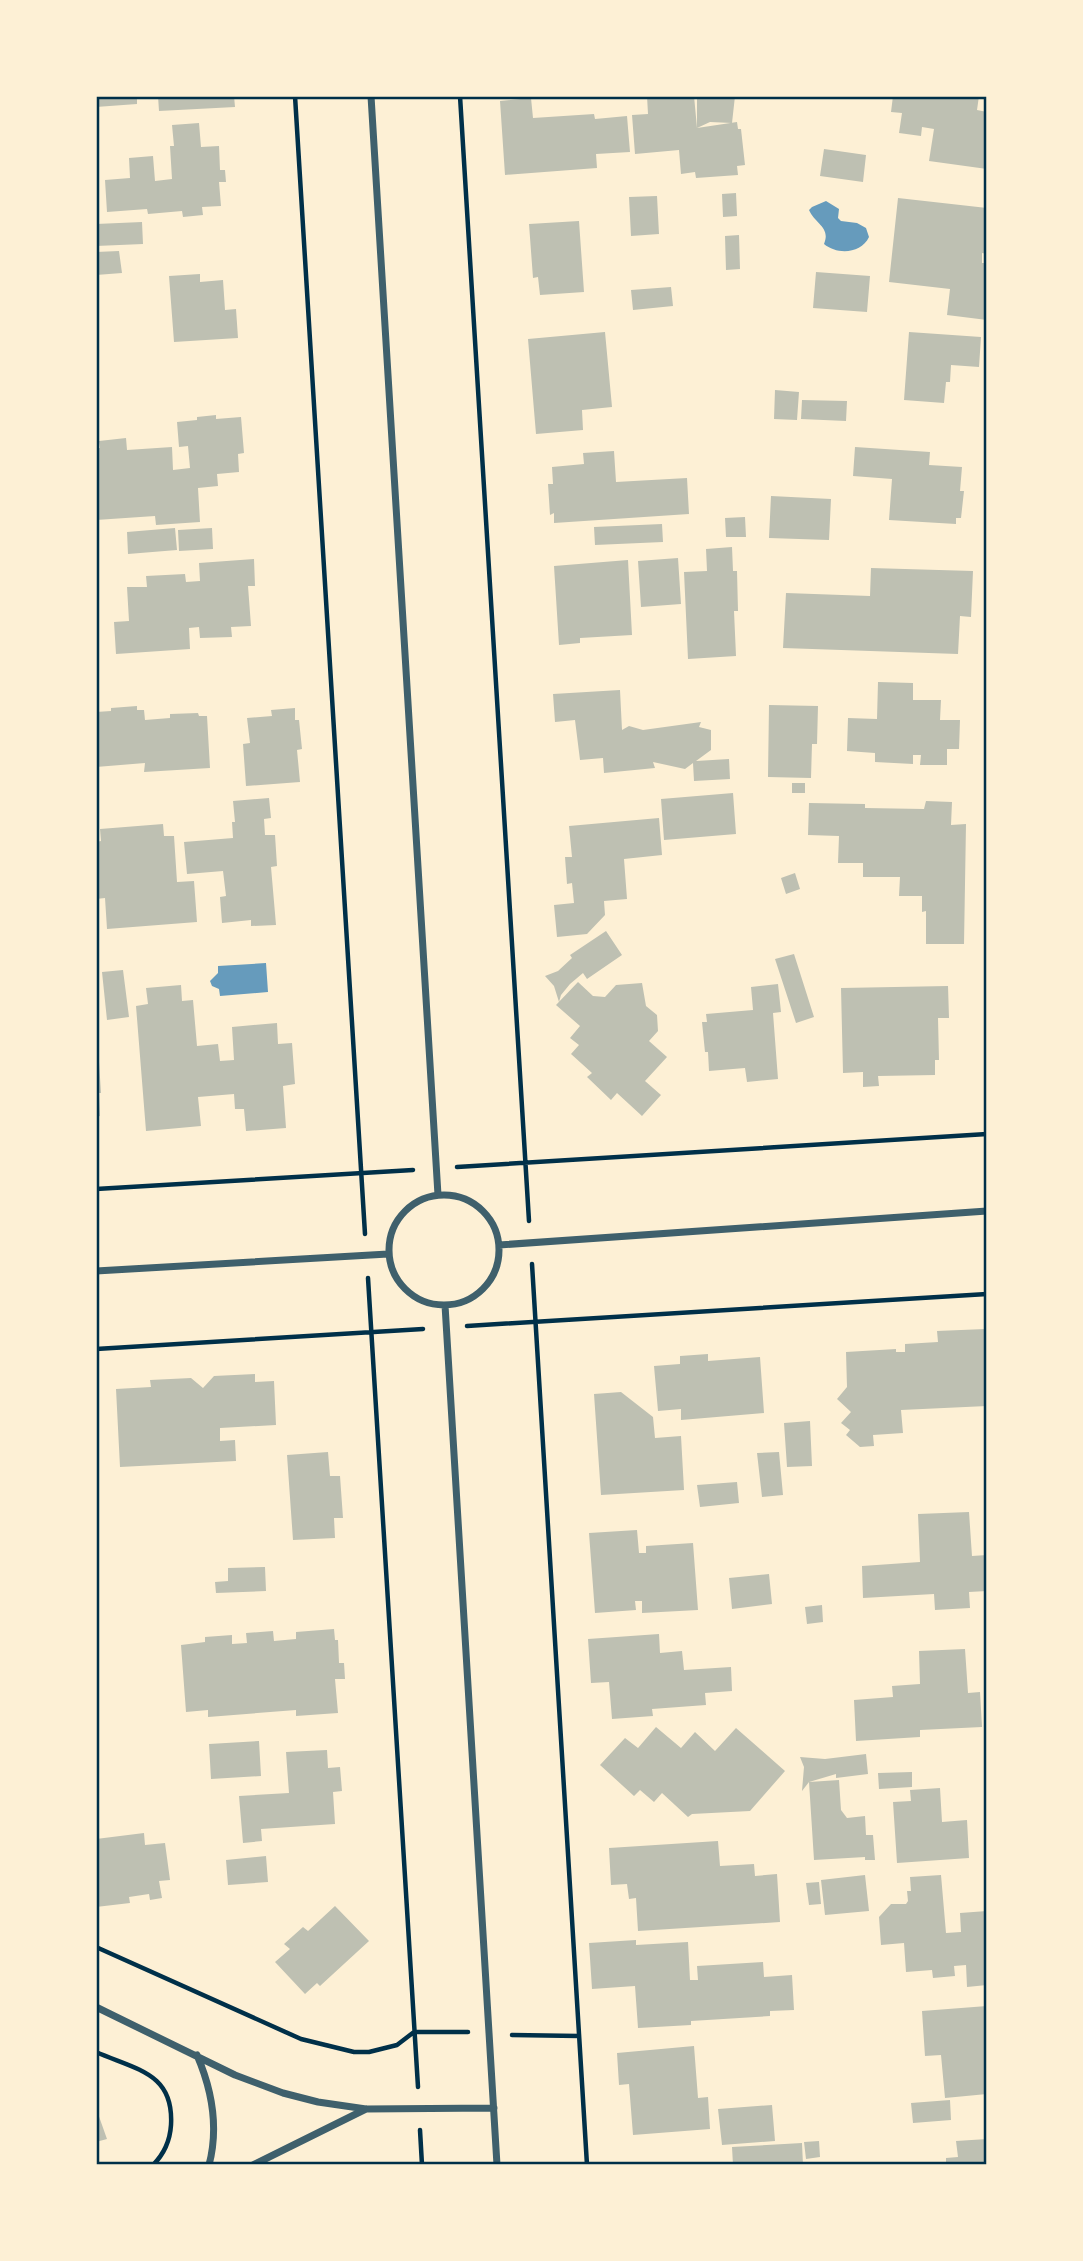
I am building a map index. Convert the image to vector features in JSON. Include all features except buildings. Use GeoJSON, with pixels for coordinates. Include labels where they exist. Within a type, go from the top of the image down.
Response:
{"type":"FeatureCollection","features":[{"type":"Feature","properties":{"kind":"street"},"geometry":{"type":"LineString","coordinates":[[371,96],[438,1195]]}},
{"type":"Feature","properties":{"kind":"street"},"geometry":{"type":"LineString","coordinates":[[438,1195],[456,1197],[472,1203],[490,1221],[499,1245],[498,1263],[491,1279],[478,1294],[463,1302],[445,1306],[428,1303],[407,1290],[392,1270],[388,1254],[389,1240],[401,1214],[418,1202],[438,1195]]}},
{"type":"Feature","properties":{"kind":"street"},"geometry":{"type":"LineString","coordinates":[[499,1245],[987,1211]]}},
{"type":"Feature","properties":{"kind":"street"},"geometry":{"type":"LineString","coordinates":[[96,1271],[388,1254]]}},
{"type":"Feature","properties":{"kind":"street"},"geometry":{"type":"LineString","coordinates":[[445,1306],[497,2165]]}},
{"type":"Feature","properties":{"kind":"street"},"geometry":{"type":"LineString","coordinates":[[96,2007],[235,2075],[283,2093],[318,2102],[366,2109],[494,2108]]}},
{"type":"Feature","properties":{"kind":"street"},"geometry":{"type":"LineString","coordinates":[[196,2054],[205,2074],[214,2115],[209,2165]]}},
{"type":"Feature","properties":{"kind":"street"},"geometry":{"type":"LineString","coordinates":[[253,2165],[366,2109]]}},
{"type":"Feature","properties":{"kind":"path"},"geometry":{"type":"LineString","coordinates":[[96,1189],[361,1172],[295,96]]}},
{"type":"Feature","properties":{"kind":"path"},"geometry":{"type":"LineString","coordinates":[[460,96],[526,1163],[987,1134]]}},
{"type":"Feature","properties":{"kind":"path"},"geometry":{"type":"LineString","coordinates":[[587,2165],[535,1322],[987,1294]]}},
{"type":"Feature","properties":{"kind":"path"},"geometry":{"type":"LineString","coordinates":[[96,1349],[372,1332],[422,2165]]}},
{"type":"Feature","properties":{"kind":"path"},"geometry":{"type":"LineString","coordinates":[[96,1947],[301,2039],[354,2052],[369,2052],[397,2045],[414,2032],[579,2036]]}},
{"type":"Feature","properties":{"kind":"path"},"geometry":{"type":"LineString","coordinates":[[96,2052],[156,2078],[169,2095],[172,2110],[170,2139],[162,2157],[153,2165]]}},
{"type":"Feature","properties":{"kind":"water"},"geometry":{"type":"Polygon","coordinates":[[[826,201],[839,209],[838,218],[841,221],[857,223],[866,228],[869,237],[865,243],[848,251],[835,250],[824,244],[824,229],[809,210],[826,201]]]}},
{"type":"Feature","properties":{"kind":"water"},"geometry":{"type":"Polygon","coordinates":[[[266,963],[268,992],[220,996],[219,989],[212,986],[210,981],[218,973],[218,966],[266,963]]]}}]}
